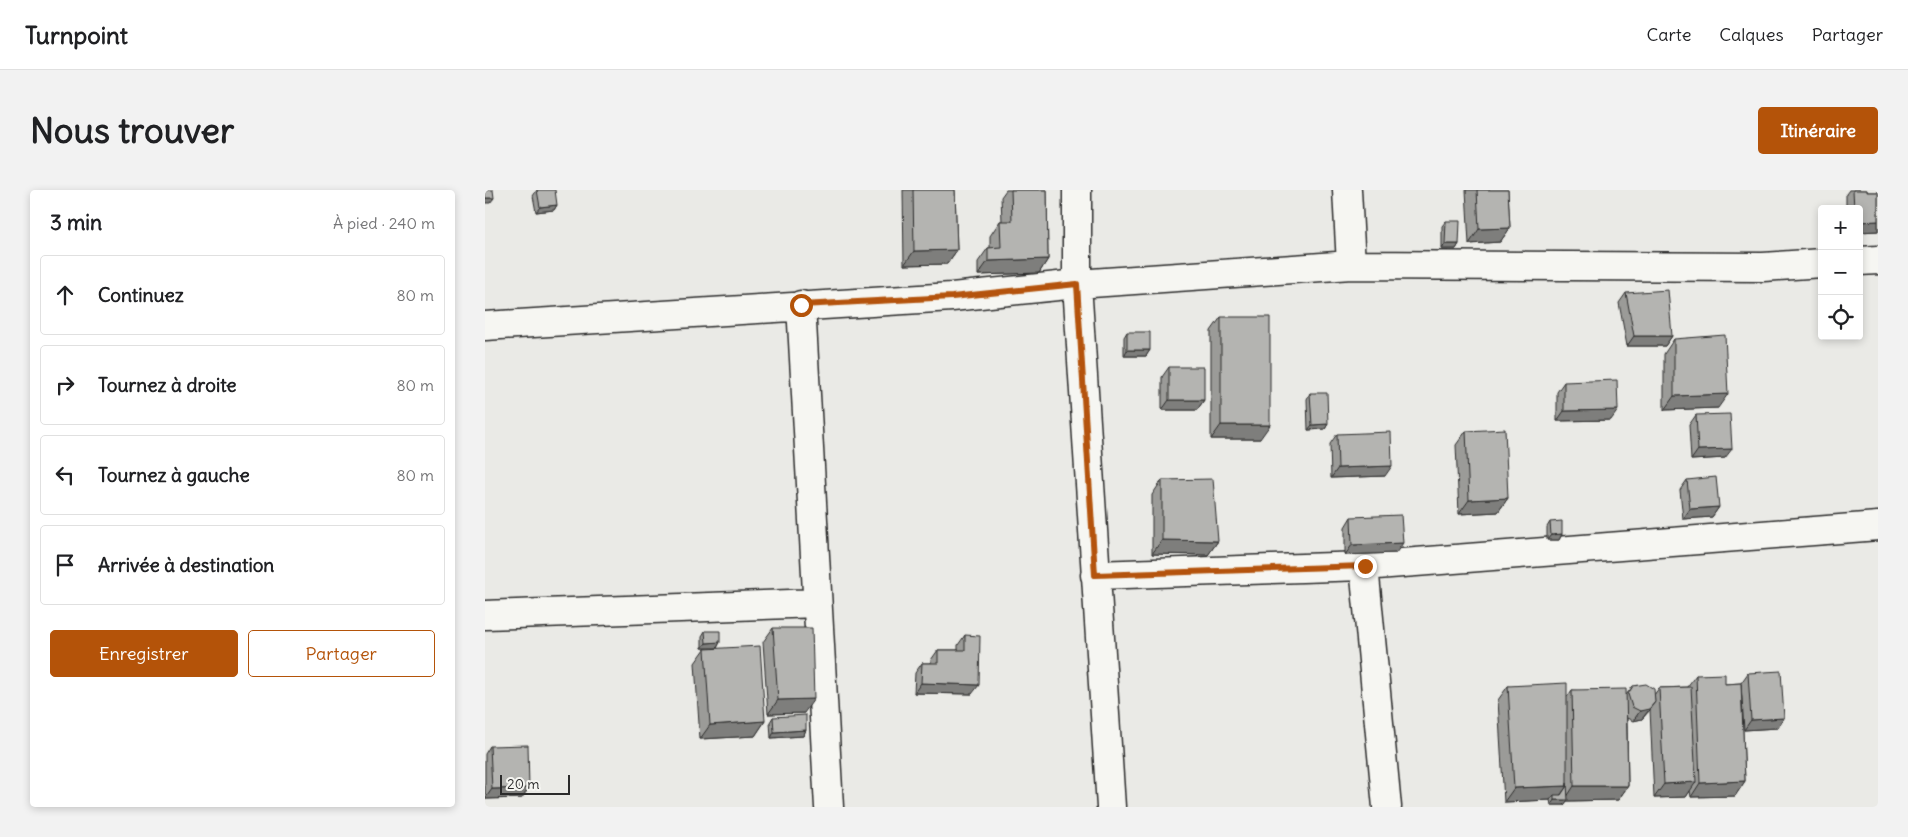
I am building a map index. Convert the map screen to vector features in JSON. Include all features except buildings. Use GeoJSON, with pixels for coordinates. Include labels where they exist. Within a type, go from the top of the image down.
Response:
{"type":"FeatureCollection","features":[{"type":"Feature","properties":{"kind":"street"},"geometry":{"type":"LineString","coordinates":[[1077,190],[1077,284],[1111,807]]}},
{"type":"Feature","properties":{"kind":"street"},"geometry":{"type":"LineString","coordinates":[[1347,190],[1351,265]]}},
{"type":"Feature","properties":{"kind":"street"},"geometry":{"type":"LineString","coordinates":[[1863,261],[1878,260]]}},
{"type":"Feature","properties":{"kind":"street"},"geometry":{"type":"LineString","coordinates":[[485,326],[952,297],[1077,284],[1351,265],[1763,267],[1818,263]]}},
{"type":"Feature","properties":{"kind":"street"},"geometry":{"type":"LineString","coordinates":[[801,305],[829,807]]}},
{"type":"Feature","properties":{"kind":"street"},"geometry":{"type":"LineString","coordinates":[[1095,575],[1365,566],[1878,526]]}},
{"type":"Feature","properties":{"kind":"street"},"geometry":{"type":"LineString","coordinates":[[1365,566],[1387,807]]}},
{"type":"Feature","properties":{"kind":"street"},"geometry":{"type":"LineString","coordinates":[[485,614],[817,603]]}},
{"type":"Feature","properties":{"kind":"route"},"geometry":{"type":"LineString","coordinates":[[801,305],[952,297],[1077,284],[1095,575],[1365,566]]}}]}
